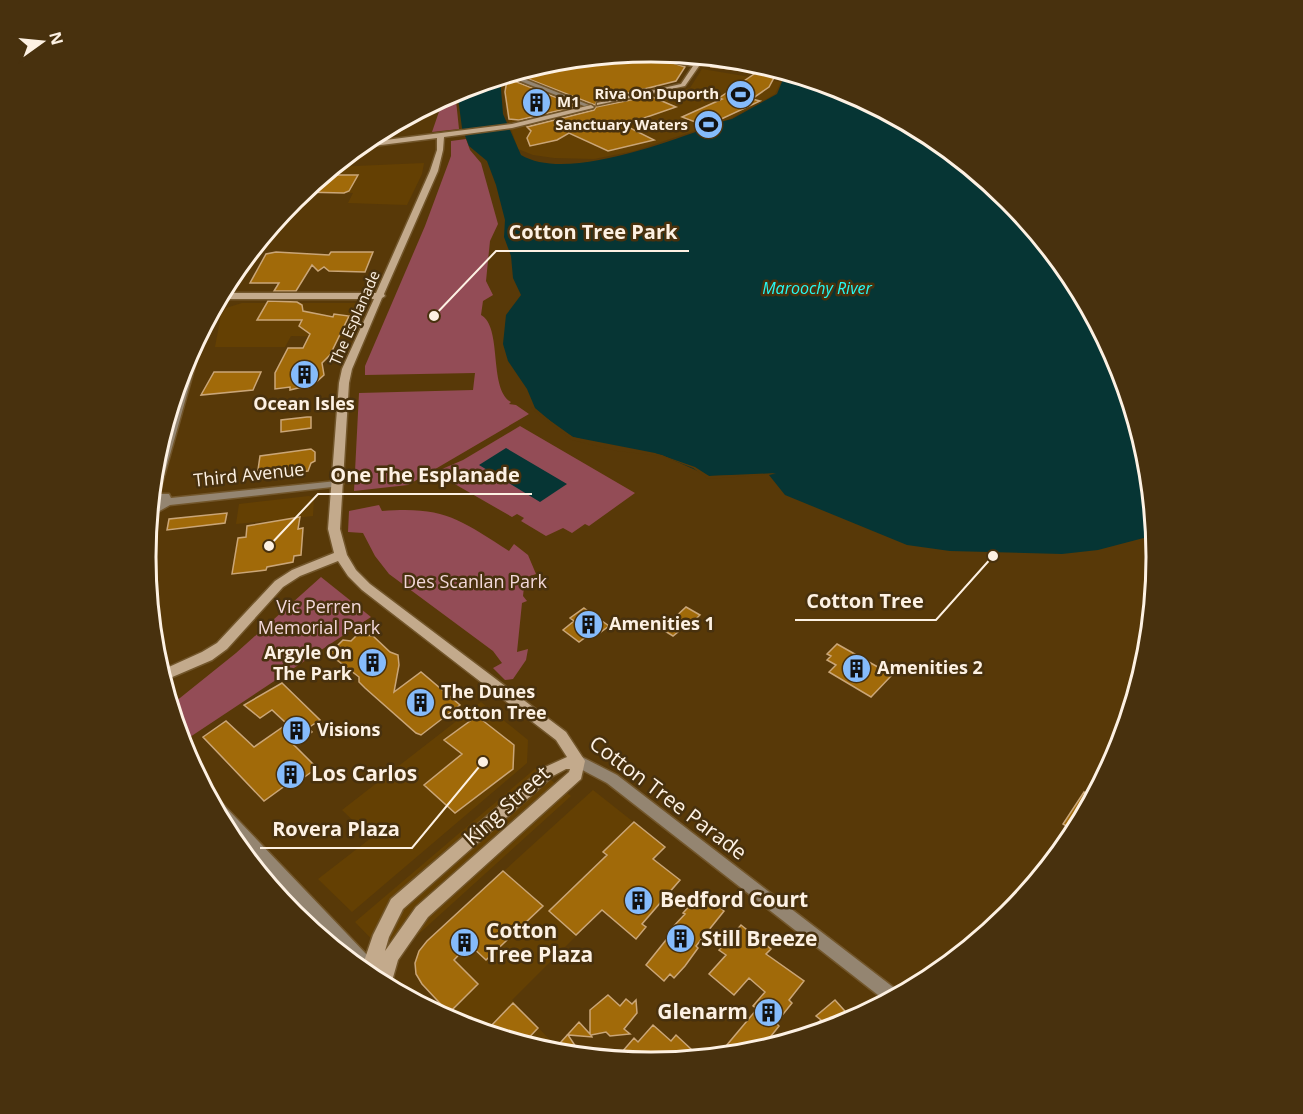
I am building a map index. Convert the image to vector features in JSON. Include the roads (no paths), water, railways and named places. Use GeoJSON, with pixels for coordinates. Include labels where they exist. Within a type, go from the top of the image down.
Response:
{"type":"FeatureCollection","features":[{"type":"Feature","properties":{"kind":"street"},"geometry":{"type":"LineString","coordinates":[[564,96],[599,103],[683,85],[697,65],[686,63]]}},
{"type":"Feature","properties":{"kind":"street"},"geometry":{"type":"LineString","coordinates":[[520,79],[588,106],[597,107],[599,103]]}},
{"type":"Feature","properties":{"kind":"street"},"geometry":{"type":"LineString","coordinates":[[378,144],[504,127],[588,106]]}},
{"type":"Feature","properties":{"kind":"street","name":"The Esplanade"},"geometry":{"type":"LineString","coordinates":[[342,555],[334,529],[347,369],[434,171],[441,136]]}},
{"type":"Feature","properties":{"kind":"street"},"geometry":{"type":"LineString","coordinates":[[233,293],[381,296]]}},
{"type":"Feature","properties":{"kind":"street","name":"Third Avenue"},"geometry":{"type":"LineString","coordinates":[[166,502],[337,484]]}},
{"type":"Feature","properties":{"kind":"street"},"geometry":{"type":"LineString","coordinates":[[158,509],[166,502],[160,495]]}},
{"type":"Feature","properties":{"kind":"street"},"geometry":{"type":"LineString","coordinates":[[170,672],[207,656],[222,646],[279,584],[296,573],[342,555]]}},
{"type":"Feature","properties":{"kind":"street","name":"Cotton Tree Parade"},"geometry":{"type":"LineString","coordinates":[[342,555],[352,573],[366,587],[561,736],[578,760],[612,779],[887,992]]}},
{"type":"Feature","properties":{"kind":"street","name":"King Street"},"geometry":{"type":"LineString","coordinates":[[371,965],[381,935],[405,896],[548,772],[563,764],[578,760],[576,775],[422,912],[390,957],[386,975]]}},
{"type":"Feature","properties":{"kind":"street"},"geometry":{"type":"LineString","coordinates":[[243,836],[344,946]]}},
{"type":"Feature","properties":{"kind":"water","name":"Maroochy River"},"geometry":{"type":"Polygon","coordinates":[[[783,79],[841,99],[899,128],[927,145],[978,184],[1024,230],[1045,255],[1081,309],[1121,398],[1143,492],[1146,537],[1098,550],[1062,554],[950,551],[907,545],[785,495],[769,475],[776,473],[709,476],[662,455],[573,437],[535,408],[527,389],[508,361],[503,344],[506,315],[521,295],[513,278],[511,256],[504,237],[505,220],[487,161],[469,146],[462,128],[458,101],[501,85],[503,114],[521,155],[539,162],[562,164],[613,157],[665,143],[707,128],[704,126],[732,119],[777,94],[783,79]]]}},
{"type":"Feature","properties":{"kind":"water"},"geometry":{"type":"Polygon","coordinates":[[[506,448],[567,484],[540,502],[479,465],[506,448]]]}},
{"type":"Feature","properties":{"kind":"place","name":"Riva On Duporth"},"geometry":{"type":"Point","coordinates":[740,94]}},
{"type":"Feature","properties":{"kind":"place","name":"M1"},"geometry":{"type":"Point","coordinates":[536,102]}},
{"type":"Feature","properties":{"kind":"place","name":"Sanctuary Waters"},"geometry":{"type":"Point","coordinates":[709,125]}},
{"type":"Feature","properties":{"kind":"place","name":"Cotton Tree Park"},"geometry":{"type":"Point","coordinates":[434,316]}},
{"type":"Feature","properties":{"kind":"place","name":"Ocean Isles"},"geometry":{"type":"Point","coordinates":[304,375]}},
{"type":"Feature","properties":{"kind":"place","name":"One The Esplanade"},"geometry":{"type":"Point","coordinates":[269,546]}},
{"type":"Feature","properties":{"kind":"place","name":"Cotton Tree"},"geometry":{"type":"Point","coordinates":[993,556]}},
{"type":"Feature","properties":{"kind":"place","name":"Amenities 1"},"geometry":{"type":"Point","coordinates":[588,624]}},
{"type":"Feature","properties":{"kind":"place","name":"Argyle On The Park"},"geometry":{"type":"Point","coordinates":[373,663]}},
{"type":"Feature","properties":{"kind":"place","name":"Amenities 2"},"geometry":{"type":"Point","coordinates":[856,668]}},
{"type":"Feature","properties":{"kind":"place","name":"The Dunes Cotton Tree"},"geometry":{"type":"Point","coordinates":[420,702]}},
{"type":"Feature","properties":{"kind":"place","name":"Visions"},"geometry":{"type":"Point","coordinates":[296,730]}},
{"type":"Feature","properties":{"kind":"place","name":"Rovera Plaza"},"geometry":{"type":"Point","coordinates":[483,762]}},
{"type":"Feature","properties":{"kind":"place","name":"Los Carlos"},"geometry":{"type":"Point","coordinates":[290,774]}},
{"type":"Feature","properties":{"kind":"place","name":"Bedford Court"},"geometry":{"type":"Point","coordinates":[639,900]}},
{"type":"Feature","properties":{"kind":"place","name":"Still Breeze"},"geometry":{"type":"Point","coordinates":[680,939]}},
{"type":"Feature","properties":{"kind":"place","name":"Cotton Tree Plaza"},"geometry":{"type":"Point","coordinates":[465,943]}},
{"type":"Feature","properties":{"kind":"place","name":"Glenarm"},"geometry":{"type":"Point","coordinates":[769,1012]}},
{"type":"Feature","properties":{"kind":"park label","name":"Des Scanlan Park"},"geometry":{"type":"Point","coordinates":[475,582]}},
{"type":"Feature","properties":{"kind":"park label","name":"Vic Perren Memorial Park"},"geometry":{"type":"Point","coordinates":[319,617]}}]}
